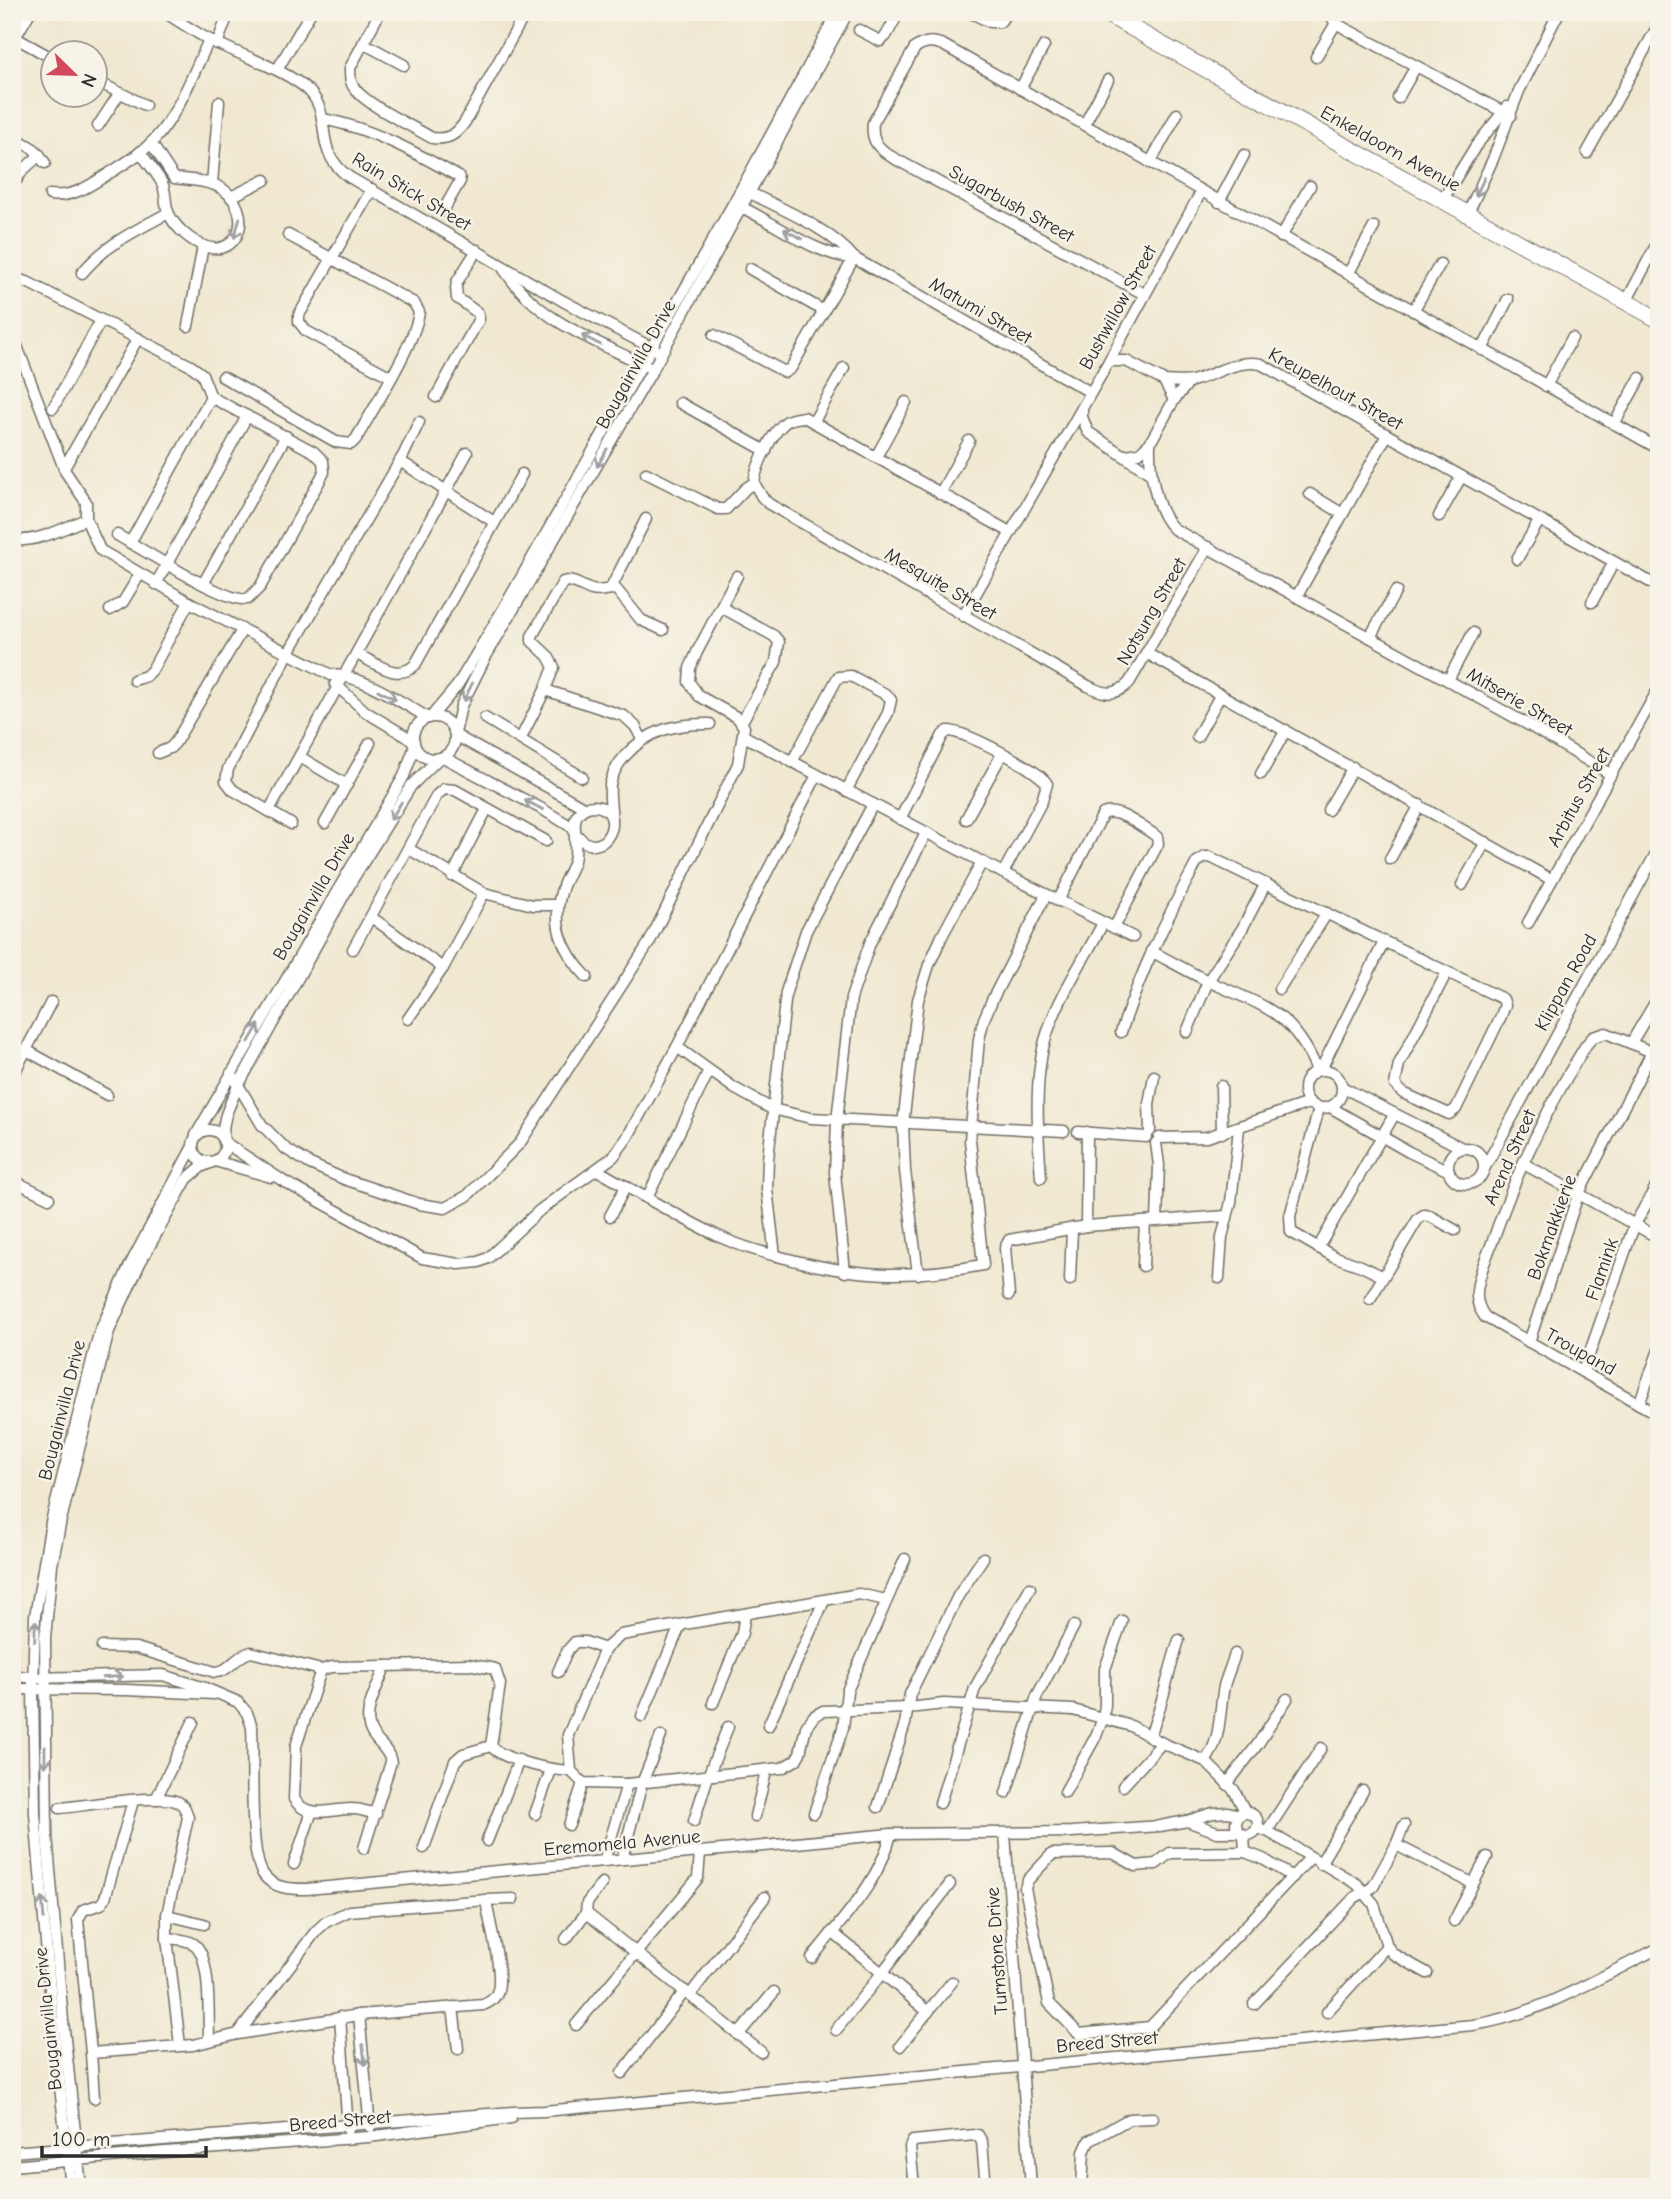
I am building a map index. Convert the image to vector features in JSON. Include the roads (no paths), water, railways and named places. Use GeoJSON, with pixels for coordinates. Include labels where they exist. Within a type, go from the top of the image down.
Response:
{"type":"FeatureCollection","features":[{"type":"Feature","properties":{"kind":"street"},"geometry":{"type":"LineString","coordinates":[[30,12],[14,41],[38,52]]}},
{"type":"Feature","properties":{"kind":"street","name":"Rain Stick Street"},"geometry":{"type":"LineString","coordinates":[[164,12],[213,42],[307,90],[312,95],[322,119],[328,155],[349,177],[501,266],[656,350]]}},
{"type":"Feature","properties":{"kind":"street"},"geometry":{"type":"LineString","coordinates":[[50,195],[65,196],[75,193],[151,143],[177,106],[229,12]]}},
{"type":"Feature","properties":{"kind":"street"},"geometry":{"type":"LineString","coordinates":[[281,65],[311,12]]}},
{"type":"Feature","properties":{"kind":"street"},"geometry":{"type":"LineString","coordinates":[[364,12],[378,16],[350,68],[353,88],[364,98],[432,138],[443,139],[459,131],[465,122],[526,12]]}},
{"type":"Feature","properties":{"kind":"street","name":"Bougainvilla Drive"},"geometry":{"type":"LineString","coordinates":[[91,1377],[140,1264],[187,1179],[223,1153],[223,1124],[238,1086],[354,877],[411,786],[453,748],[461,706],[485,658],[738,206],[838,12]]}},
{"type":"Feature","properties":{"kind":"street","name":"Bougainvilla Drive"},"geometry":{"type":"LineString","coordinates":[[746,191],[848,12]]}},
{"type":"Feature","properties":{"kind":"street"},"geometry":{"type":"LineString","coordinates":[[859,30],[880,40],[886,36],[899,12]]}},
{"type":"Feature","properties":{"kind":"street"},"geometry":{"type":"LineString","coordinates":[[969,12],[995,23],[1000,22],[1007,12]]}},
{"type":"Feature","properties":{"kind":"street","name":"Enkeldoorn Avenue"},"geometry":{"type":"LineString","coordinates":[[1103,12],[1659,320]]}},
{"type":"Feature","properties":{"kind":"street"},"geometry":{"type":"LineString","coordinates":[[1328,12],[1336,23],[1507,114]]}},
{"type":"Feature","properties":{"kind":"street"},"geometry":{"type":"LineString","coordinates":[[1467,215],[1507,114],[1559,12]]}},
{"type":"Feature","properties":{"kind":"street"},"geometry":{"type":"LineString","coordinates":[[1316,57],[1336,23]]}},
{"type":"Feature","properties":{"kind":"street"},"geometry":{"type":"LineString","coordinates":[[1587,153],[1659,24]]}},
{"type":"Feature","properties":{"kind":"street","name":"Sugarbush Street"},"geometry":{"type":"LineString","coordinates":[[1020,89],[943,45],[934,42],[922,43],[915,48],[877,115],[872,133],[878,147],[890,156],[1144,295]]}},
{"type":"Feature","properties":{"kind":"street"},"geometry":{"type":"LineString","coordinates":[[363,43],[404,65]]}},
{"type":"Feature","properties":{"kind":"street"},"geometry":{"type":"LineString","coordinates":[[1044,46],[1020,89],[1659,449]]}},
{"type":"Feature","properties":{"kind":"street"},"geometry":{"type":"LineString","coordinates":[[1398,98],[1416,66]]}},
{"type":"Feature","properties":{"kind":"street"},"geometry":{"type":"LineString","coordinates":[[1084,125],[1108,80]]}},
{"type":"Feature","properties":{"kind":"street"},"geometry":{"type":"LineString","coordinates":[[108,87],[145,105]]}},
{"type":"Feature","properties":{"kind":"street"},"geometry":{"type":"LineString","coordinates":[[98,125],[119,93]]}},
{"type":"Feature","properties":{"kind":"street"},"geometry":{"type":"LineString","coordinates":[[212,183],[219,102]]}},
{"type":"Feature","properties":{"kind":"street"},"geometry":{"type":"LineString","coordinates":[[1150,163],[1177,114]]}},
{"type":"Feature","properties":{"kind":"street"},"geometry":{"type":"LineString","coordinates":[[1443,199],[1475,147],[1507,114]]}},
{"type":"Feature","properties":{"kind":"street"},"geometry":{"type":"LineString","coordinates":[[322,119],[351,125],[433,162],[459,177],[460,181],[443,211]]}},
{"type":"Feature","properties":{"kind":"street"},"geometry":{"type":"LineString","coordinates":[[12,136],[42,159],[23,170],[12,186]]}},
{"type":"Feature","properties":{"kind":"street"},"geometry":{"type":"LineString","coordinates":[[140,152],[164,186],[168,213],[183,232],[209,248],[221,247],[234,239],[238,232],[239,210],[231,197],[212,183],[193,178],[174,178],[151,143]]}},
{"type":"Feature","properties":{"kind":"street"},"geometry":{"type":"LineString","coordinates":[[1219,202],[1244,155]]}},
{"type":"Feature","properties":{"kind":"street"},"geometry":{"type":"LineString","coordinates":[[150,165],[160,157]]}},
{"type":"Feature","properties":{"kind":"street"},"geometry":{"type":"LineString","coordinates":[[231,197],[265,180]]}},
{"type":"Feature","properties":{"kind":"street"},"geometry":{"type":"LineString","coordinates":[[1281,237],[1310,186]]}},
{"type":"Feature","properties":{"kind":"street"},"geometry":{"type":"LineString","coordinates":[[372,189],[299,315],[299,322],[306,331],[391,377]]}},
{"type":"Feature","properties":{"kind":"street","name":"Matumi Street"},"geometry":{"type":"LineString","coordinates":[[746,191],[837,240],[854,258],[1090,392]]}},
{"type":"Feature","properties":{"kind":"street","name":"Bushwillow Street"},"geometry":{"type":"LineString","coordinates":[[963,616],[1201,192]]}},
{"type":"Feature","properties":{"kind":"street","name":"Matumi Street"},"geometry":{"type":"LineString","coordinates":[[738,206],[841,258],[854,258]]}},
{"type":"Feature","properties":{"kind":"street"},"geometry":{"type":"LineString","coordinates":[[82,273],[107,247],[168,213]]}},
{"type":"Feature","properties":{"kind":"street"},"geometry":{"type":"LineString","coordinates":[[1348,274],[1374,227]]}},
{"type":"Feature","properties":{"kind":"street"},"geometry":{"type":"LineString","coordinates":[[223,377],[336,442],[351,444],[391,377],[415,328],[417,307],[405,297],[288,235]]}},
{"type":"Feature","properties":{"kind":"street"},"geometry":{"type":"LineString","coordinates":[[1626,302],[1659,240]]}},
{"type":"Feature","properties":{"kind":"street"},"geometry":{"type":"LineString","coordinates":[[188,326],[203,246]]}},
{"type":"Feature","properties":{"kind":"street"},"geometry":{"type":"LineString","coordinates":[[436,397],[479,318],[478,313],[457,298],[456,288],[477,250]]}},
{"type":"Feature","properties":{"kind":"street"},"geometry":{"type":"LineString","coordinates":[[713,335],[785,372],[791,368],[854,258]]}},
{"type":"Feature","properties":{"kind":"street"},"geometry":{"type":"LineString","coordinates":[[1413,311],[1440,264]]}},
{"type":"Feature","properties":{"kind":"street","name":"Rain Stick Street"},"geometry":{"type":"LineString","coordinates":[[501,266],[533,303],[553,318],[573,331],[648,367]]}},
{"type":"Feature","properties":{"kind":"street"},"geometry":{"type":"LineString","coordinates":[[750,269],[824,311]]}},
{"type":"Feature","properties":{"kind":"street"},"geometry":{"type":"LineString","coordinates":[[12,278],[27,282],[198,370],[211,397],[286,436],[314,452],[323,461],[324,472],[307,504],[254,596],[243,601],[203,584],[117,535]]}},
{"type":"Feature","properties":{"kind":"street"},"geometry":{"type":"LineString","coordinates":[[1482,350],[1508,299]]}},
{"type":"Feature","properties":{"kind":"street"},"geometry":{"type":"LineString","coordinates":[[53,408],[101,320]]}},
{"type":"Feature","properties":{"kind":"street"},"geometry":{"type":"LineString","coordinates":[[12,333],[64,468],[86,502],[86,519],[100,550],[189,602],[331,675],[345,675],[430,718],[443,719],[455,734],[588,807],[604,809],[612,819]]}},
{"type":"Feature","properties":{"kind":"street"},"geometry":{"type":"LineString","coordinates":[[64,468],[138,338]]}},
{"type":"Feature","properties":{"kind":"street"},"geometry":{"type":"LineString","coordinates":[[1546,386],[1572,338]]}},
{"type":"Feature","properties":{"kind":"street"},"geometry":{"type":"LineString","coordinates":[[1118,344],[1132,364]]}},
{"type":"Feature","properties":{"kind":"street"},"geometry":{"type":"LineString","coordinates":[[1108,361],[1121,360],[1164,381],[1174,400],[1150,443],[1139,453],[1126,455]]}},
{"type":"Feature","properties":{"kind":"street","name":"Kreupelhout Street"},"geometry":{"type":"LineString","coordinates":[[1164,381],[1189,382],[1234,365],[1248,362],[1261,364],[1659,587]]}},
{"type":"Feature","properties":{"kind":"street","name":"Bougainvilla Drive"},"geometry":{"type":"LineString","coordinates":[[74,2160],[41,1888],[35,1814],[35,1616],[99,1334],[113,1301],[192,1148],[196,1135],[404,776],[414,743],[415,729],[430,718],[448,698],[467,669],[648,367]]}},
{"type":"Feature","properties":{"kind":"street"},"geometry":{"type":"LineString","coordinates":[[814,421],[844,368]]}},
{"type":"Feature","properties":{"kind":"street"},"geometry":{"type":"LineString","coordinates":[[1614,424],[1640,378]]}},
{"type":"Feature","properties":{"kind":"street","name":"Kreupelhout Street"},"geometry":{"type":"LineString","coordinates":[[1174,400],[1189,382]]}},
{"type":"Feature","properties":{"kind":"street"},"geometry":{"type":"LineString","coordinates":[[131,543],[211,397]]}},
{"type":"Feature","properties":{"kind":"street"},"geometry":{"type":"LineString","coordinates":[[876,457],[906,402]]}},
{"type":"Feature","properties":{"kind":"street"},"geometry":{"type":"LineString","coordinates":[[680,403],[766,451]]}},
{"type":"Feature","properties":{"kind":"street"},"geometry":{"type":"LineString","coordinates":[[1082,405],[1084,424],[1093,436]]}},
{"type":"Feature","properties":{"kind":"street"},"geometry":{"type":"LineString","coordinates":[[156,584],[247,416]]}},
{"type":"Feature","properties":{"kind":"street"},"geometry":{"type":"LineString","coordinates":[[646,472],[718,509],[726,509],[754,483],[755,473],[766,451],[784,423],[792,418],[804,417],[1010,532]]}},
{"type":"Feature","properties":{"kind":"street"},"geometry":{"type":"LineString","coordinates":[[291,824],[233,790],[226,782],[226,776],[289,652],[400,461],[419,422]]}},
{"type":"Feature","properties":{"kind":"street"},"geometry":{"type":"LineString","coordinates":[[1064,438],[1078,434],[1093,436],[1126,455],[1151,474]]}},
{"type":"Feature","properties":{"kind":"street"},"geometry":{"type":"LineString","coordinates":[[1297,596],[1387,435]]}},
{"type":"Feature","properties":{"kind":"street"},"geometry":{"type":"LineString","coordinates":[[203,584],[286,436]]}},
{"type":"Feature","properties":{"kind":"street"},"geometry":{"type":"LineString","coordinates":[[940,494],[969,441]]}},
{"type":"Feature","properties":{"kind":"street"},"geometry":{"type":"LineString","coordinates":[[1150,443],[1151,474],[1168,523],[1174,529],[1209,547]]}},
{"type":"Feature","properties":{"kind":"street"},"geometry":{"type":"LineString","coordinates":[[269,811],[467,453]]}},
{"type":"Feature","properties":{"kind":"street"},"geometry":{"type":"LineString","coordinates":[[400,461],[494,522]]}},
{"type":"Feature","properties":{"kind":"street"},"geometry":{"type":"LineString","coordinates":[[357,654],[397,674],[409,671],[415,665],[522,474]]}},
{"type":"Feature","properties":{"kind":"street"},"geometry":{"type":"LineString","coordinates":[[1439,516],[1461,477]]}},
{"type":"Feature","properties":{"kind":"street","name":"Mesquite Street"},"geometry":{"type":"LineString","coordinates":[[754,483],[769,504],[963,616],[1088,686],[1109,694],[1121,691]]}},
{"type":"Feature","properties":{"kind":"street"},"geometry":{"type":"LineString","coordinates":[[1310,494],[1343,514]]}},
{"type":"Feature","properties":{"kind":"street"},"geometry":{"type":"LineString","coordinates":[[12,540],[40,537],[86,519]]}},
{"type":"Feature","properties":{"kind":"street"},"geometry":{"type":"LineString","coordinates":[[611,588],[646,519]]}},
{"type":"Feature","properties":{"kind":"street"},"geometry":{"type":"LineString","coordinates":[[1517,559],[1539,521]]}},
{"type":"Feature","properties":{"kind":"street","name":"Mitserie Street"},"geometry":{"type":"LineString","coordinates":[[1209,547],[1610,774]]}},
{"type":"Feature","properties":{"kind":"street","name":"Notsung Street"},"geometry":{"type":"LineString","coordinates":[[1121,691],[1129,683],[1209,547]]}},
{"type":"Feature","properties":{"kind":"street"},"geometry":{"type":"LineString","coordinates":[[1592,602],[1614,562]]}},
{"type":"Feature","properties":{"kind":"street"},"geometry":{"type":"LineString","coordinates":[[110,610],[123,602],[140,575]]}},
{"type":"Feature","properties":{"kind":"street"},"geometry":{"type":"LineString","coordinates":[[231,1073],[262,1125],[286,1150],[344,1180],[419,1204],[445,1208],[467,1196],[483,1181],[520,1143],[649,943],[738,764],[744,736],[741,723],[724,709],[699,696],[689,682],[690,668],[737,576]]}},
{"type":"Feature","properties":{"kind":"street"},"geometry":{"type":"LineString","coordinates":[[521,738],[554,667],[553,662],[532,641],[532,636],[559,586],[567,580],[596,591],[611,588],[621,593],[641,620],[663,630]]}},
{"type":"Feature","properties":{"kind":"street"},"geometry":{"type":"LineString","coordinates":[[1370,637],[1396,591]]}},
{"type":"Feature","properties":{"kind":"street"},"geometry":{"type":"LineString","coordinates":[[134,680],[152,670],[189,602]]}},
{"type":"Feature","properties":{"kind":"street"},"geometry":{"type":"LineString","coordinates":[[720,607],[774,636],[779,642],[776,662],[741,723]]}},
{"type":"Feature","properties":{"kind":"street"},"geometry":{"type":"LineString","coordinates":[[158,753],[175,743],[242,630]]}},
{"type":"Feature","properties":{"kind":"street","name":"Mitserie Street"},"geometry":{"type":"LineString","coordinates":[[1448,680],[1473,633]]}},
{"type":"Feature","properties":{"kind":"street"},"geometry":{"type":"LineString","coordinates":[[1146,653],[1552,880]]}},
{"type":"Feature","properties":{"kind":"street"},"geometry":{"type":"LineString","coordinates":[[331,675],[337,688],[366,712],[414,743],[427,758],[441,758],[542,808],[576,832],[586,843],[597,844]]}},
{"type":"Feature","properties":{"kind":"street"},"geometry":{"type":"LineString","coordinates":[[792,762],[835,681],[851,676],[863,682],[887,695],[891,700],[891,707],[846,790]]}},
{"type":"Feature","properties":{"kind":"street","name":"Arbitus Street"},"geometry":{"type":"LineString","coordinates":[[1528,923],[1659,688]]}},
{"type":"Feature","properties":{"kind":"street"},"geometry":{"type":"LineString","coordinates":[[545,690],[624,716],[635,726],[642,739]]}},
{"type":"Feature","properties":{"kind":"street"},"geometry":{"type":"LineString","coordinates":[[1196,737],[1221,694]]}},
{"type":"Feature","properties":{"kind":"street"},"geometry":{"type":"LineString","coordinates":[[485,718],[582,777]]}},
{"type":"Feature","properties":{"kind":"street"},"geometry":{"type":"LineString","coordinates":[[574,860],[603,842],[612,832],[610,787],[613,774],[620,762],[642,739],[672,726],[688,723],[710,724]]}},
{"type":"Feature","properties":{"kind":"street"},"geometry":{"type":"LineString","coordinates":[[1261,774],[1286,730]]}},
{"type":"Feature","properties":{"kind":"street"},"geometry":{"type":"LineString","coordinates":[[900,819],[943,735],[948,731],[964,733],[1039,773],[1046,784],[1042,801],[1003,873]]}},
{"type":"Feature","properties":{"kind":"street"},"geometry":{"type":"LineString","coordinates":[[744,736],[1003,873],[1133,937]]}},
{"type":"Feature","properties":{"kind":"street"},"geometry":{"type":"LineString","coordinates":[[325,823],[370,743]]}},
{"type":"Feature","properties":{"kind":"street"},"geometry":{"type":"LineString","coordinates":[[967,819],[1002,754]]}},
{"type":"Feature","properties":{"kind":"street"},"geometry":{"type":"LineString","coordinates":[[300,757],[347,785]]}},
{"type":"Feature","properties":{"kind":"street"},"geometry":{"type":"LineString","coordinates":[[1328,810],[1353,767]]}},
{"type":"Feature","properties":{"kind":"street"},"geometry":{"type":"LineString","coordinates":[[196,1135],[204,1130],[214,1130],[225,1142],[283,1181],[422,1258],[459,1264],[488,1258],[540,1210],[613,1157],[627,1138],[817,775]]}},
{"type":"Feature","properties":{"kind":"street"},"geometry":{"type":"LineString","coordinates":[[587,977],[572,961],[561,937],[558,905],[574,860],[576,817],[610,787]]}},
{"type":"Feature","properties":{"kind":"street"},"geometry":{"type":"LineString","coordinates":[[354,949],[438,795],[444,789],[455,790],[546,841]]}},
{"type":"Feature","properties":{"kind":"street"},"geometry":{"type":"LineString","coordinates":[[775,1256],[767,1189],[772,1109],[786,992],[806,931],[873,804]]}},
{"type":"Feature","properties":{"kind":"street"},"geometry":{"type":"LineString","coordinates":[[1390,859],[1420,805]]}},
{"type":"Feature","properties":{"kind":"street"},"geometry":{"type":"LineString","coordinates":[[452,876],[487,809]]}},
{"type":"Feature","properties":{"kind":"street"},"geometry":{"type":"LineString","coordinates":[[1058,901],[1103,814],[1109,811],[1116,813],[1152,833],[1157,837],[1158,844],[1114,928]]}},
{"type":"Feature","properties":{"kind":"street"},"geometry":{"type":"LineString","coordinates":[[845,1272],[835,1173],[837,1120],[851,998],[860,967],[879,925],[926,833]]}},
{"type":"Feature","properties":{"kind":"street"},"geometry":{"type":"LineString","coordinates":[[1462,885],[1486,842]]}},
{"type":"Feature","properties":{"kind":"street"},"geometry":{"type":"LineString","coordinates":[[409,849],[484,893],[533,905],[558,905]]}},
{"type":"Feature","properties":{"kind":"street","name":"Klippan Road"},"geometry":{"type":"LineString","coordinates":[[1484,1169],[1658,851]]}},
{"type":"Feature","properties":{"kind":"street"},"geometry":{"type":"LineString","coordinates":[[1121,1032],[1151,951],[1201,858],[1210,857],[1499,997],[1505,1005],[1456,1109],[1450,1114],[1403,1093],[1395,1085],[1399,1064],[1447,972]]}},
{"type":"Feature","properties":{"kind":"street"},"geometry":{"type":"LineString","coordinates":[[918,1275],[905,1171],[903,1124],[918,1000],[942,936],[982,862]]}},
{"type":"Feature","properties":{"kind":"street"},"geometry":{"type":"LineString","coordinates":[[1187,1032],[1209,981],[1242,929],[1265,885]]}},
{"type":"Feature","properties":{"kind":"street"},"geometry":{"type":"LineString","coordinates":[[408,1019],[443,968],[484,893]]}},
{"type":"Feature","properties":{"kind":"street"},"geometry":{"type":"LineString","coordinates":[[597,1170],[720,1237],[775,1256],[845,1272],[894,1276],[941,1273],[983,1265],[970,1127],[979,1039],[984,1018],[1046,895]]}},
{"type":"Feature","properties":{"kind":"street"},"geometry":{"type":"LineString","coordinates":[[1279,989],[1327,914]]}},
{"type":"Feature","properties":{"kind":"street"},"geometry":{"type":"LineString","coordinates":[[371,917],[443,968]]}},
{"type":"Feature","properties":{"kind":"street"},"geometry":{"type":"LineString","coordinates":[[1041,1178],[1037,1130],[1043,1048],[1047,1032],[1103,923]]}},
{"type":"Feature","properties":{"kind":"street"},"geometry":{"type":"LineString","coordinates":[[1151,951],[1249,998],[1281,1017],[1302,1038],[1319,1070],[1335,1074],[1342,1087],[1462,1148],[1474,1149],[1482,1157],[1484,1169],[1478,1179],[1467,1184],[1456,1181],[1449,1171],[1305,1097],[1306,1078],[1319,1070],[1384,942]]}},
{"type":"Feature","properties":{"kind":"street"},"geometry":{"type":"LineString","coordinates":[[1655,1054],[1631,1043],[1659,996]]}},
{"type":"Feature","properties":{"kind":"street"},"geometry":{"type":"LineString","coordinates":[[12,1077],[51,1002]]}},
{"type":"Feature","properties":{"kind":"street","name":"Arend Street"},"geometry":{"type":"LineString","coordinates":[[1485,1317],[1477,1301],[1479,1280],[1503,1212],[1554,1100],[1586,1045],[1600,1034],[1612,1035],[1631,1043]]}},
{"type":"Feature","properties":{"kind":"street"},"geometry":{"type":"LineString","coordinates":[[677,1047],[734,1088],[772,1109],[811,1118],[1064,1131]]}},
{"type":"Feature","properties":{"kind":"street"},"geometry":{"type":"LineString","coordinates":[[26,1050],[107,1095]]}},
{"type":"Feature","properties":{"kind":"street","name":"Bokmakkierie"},"geometry":{"type":"LineString","coordinates":[[1529,1342],[1578,1195],[1655,1054]]}},
{"type":"Feature","properties":{"kind":"street"},"geometry":{"type":"LineString","coordinates":[[647,1198],[709,1071]]}},
{"type":"Feature","properties":{"kind":"street"},"geometry":{"type":"LineString","coordinates":[[1143,1266],[1158,1165],[1149,1104],[1154,1076]]}},
{"type":"Feature","properties":{"kind":"street"},"geometry":{"type":"LineString","coordinates":[[1221,1086],[1222,1133]]}},
{"type":"Feature","properties":{"kind":"street"},"geometry":{"type":"LineString","coordinates":[[1086,1226],[1083,1132],[1153,1137],[1206,1137],[1339,1099],[1342,1087]]}},
{"type":"Feature","properties":{"kind":"street"},"geometry":{"type":"LineString","coordinates":[[1319,1106],[1289,1224],[1291,1232],[1318,1248],[1382,1276]]}},
{"type":"Feature","properties":{"kind":"street"},"geometry":{"type":"LineString","coordinates":[[1318,1248],[1394,1115]]}},
{"type":"Feature","properties":{"kind":"street"},"geometry":{"type":"LineString","coordinates":[[1219,1278],[1222,1237],[1239,1128]]}},
{"type":"Feature","properties":{"kind":"street","name":"Klippan Road"},"geometry":{"type":"LineString","coordinates":[[1478,1153],[1503,1133]]}},
{"type":"Feature","properties":{"kind":"street"},"geometry":{"type":"LineString","coordinates":[[192,1148],[200,1160],[215,1161],[283,1181]]}},
{"type":"Feature","properties":{"kind":"street"},"geometry":{"type":"LineString","coordinates":[[1449,1171],[1449,1160],[1462,1148]]}},
{"type":"Feature","properties":{"kind":"street"},"geometry":{"type":"LineString","coordinates":[[1524,1164],[1659,1238]]}},
{"type":"Feature","properties":{"kind":"street"},"geometry":{"type":"LineString","coordinates":[[12,1180],[49,1198]]}},
{"type":"Feature","properties":{"kind":"street","name":"Flamink"},"geometry":{"type":"LineString","coordinates":[[1583,1372],[1634,1226],[1659,1181]]}},
{"type":"Feature","properties":{"kind":"street"},"geometry":{"type":"LineString","coordinates":[[610,1216],[626,1186]]}},
{"type":"Feature","properties":{"kind":"street"},"geometry":{"type":"LineString","coordinates":[[1370,1299],[1412,1228],[1424,1215],[1455,1230]]}},
{"type":"Feature","properties":{"kind":"street"},"geometry":{"type":"LineString","coordinates":[[1009,1295],[1004,1248],[1007,1242],[1022,1236],[1086,1226],[1227,1216]]}},
{"type":"Feature","properties":{"kind":"street"},"geometry":{"type":"LineString","coordinates":[[1070,1280],[1072,1228]]}},
{"type":"Feature","properties":{"kind":"street","name":"Troupand"},"geometry":{"type":"LineString","coordinates":[[1485,1317],[1659,1415]]}},
{"type":"Feature","properties":{"kind":"street"},"geometry":{"type":"LineString","coordinates":[[1639,1404],[1659,1349]]}},
{"type":"Feature","properties":{"kind":"street","name":"Bougainvilla Drive"},"geometry":{"type":"LineString","coordinates":[[56,1521],[48,1598],[45,1684],[47,1835],[72,2146]]}},
{"type":"Feature","properties":{"kind":"street"},"geometry":{"type":"LineString","coordinates":[[878,1807],[905,1724],[910,1694],[937,1634],[983,1558]]}},
{"type":"Feature","properties":{"kind":"street"},"geometry":{"type":"LineString","coordinates":[[814,1813],[841,1735],[847,1710],[847,1691],[905,1559]]}},
{"type":"Feature","properties":{"kind":"street"},"geometry":{"type":"LineString","coordinates":[[940,1803],[975,1688],[1030,1588]]}},
{"type":"Feature","properties":{"kind":"street"},"geometry":{"type":"LineString","coordinates":[[886,1600],[859,1594],[626,1634],[616,1639],[605,1649],[568,1735],[571,1771],[583,1783],[627,1784],[766,1772],[782,1768],[796,1760],[806,1727],[818,1713],[829,1709],[971,1704],[1073,1710],[1131,1726],[1162,1743],[1205,1760],[1234,1790],[1243,1814]]}},
{"type":"Feature","properties":{"kind":"street"},"geometry":{"type":"LineString","coordinates":[[768,1726],[824,1601]]}},
{"type":"Feature","properties":{"kind":"street"},"geometry":{"type":"LineString","coordinates":[[712,1703],[742,1633],[745,1614]]}},
{"type":"Feature","properties":{"kind":"street"},"geometry":{"type":"LineString","coordinates":[[1065,1793],[1102,1718],[1106,1688],[1105,1669],[1122,1621]]}},
{"type":"Feature","properties":{"kind":"street"},"geometry":{"type":"LineString","coordinates":[[642,1716],[680,1626]]}},
{"type":"Feature","properties":{"kind":"street"},"geometry":{"type":"LineString","coordinates":[[1006,1793],[1042,1685],[1074,1626]]}},
{"type":"Feature","properties":{"kind":"street"},"geometry":{"type":"LineString","coordinates":[[1150,1735],[1179,1640]]}},
{"type":"Feature","properties":{"kind":"street"},"geometry":{"type":"LineString","coordinates":[[558,1672],[567,1650],[575,1642],[585,1642],[605,1649]]}},
{"type":"Feature","properties":{"kind":"street"},"geometry":{"type":"LineString","coordinates":[[102,1647],[136,1648],[215,1672],[224,1671],[240,1655],[251,1652],[321,1671],[332,1667],[468,1664],[495,1669],[500,1684],[491,1746]]}},
{"type":"Feature","properties":{"kind":"street"},"geometry":{"type":"LineString","coordinates":[[1205,1760],[1213,1745],[1221,1717],[1224,1684],[1235,1654]]}},
{"type":"Feature","properties":{"kind":"street"},"geometry":{"type":"LineString","coordinates":[[364,1848],[391,1762],[367,1723],[385,1666]]}},
{"type":"Feature","properties":{"kind":"street"},"geometry":{"type":"LineString","coordinates":[[321,1671],[296,1746],[294,1799],[298,1805],[312,1811],[327,1813],[353,1809],[376,1814]]}},
{"type":"Feature","properties":{"kind":"street","name":"Eremomela Avenue"},"geometry":{"type":"LineString","coordinates":[[45,1684],[155,1674],[194,1684],[238,1702],[250,1718],[256,1854],[262,1874],[284,1888],[307,1889],[891,1834],[1005,1834],[1139,1828],[1186,1821],[1213,1813],[1243,1814]]}},
{"type":"Feature","properties":{"kind":"street","name":"Eremomela Avenue"},"geometry":{"type":"LineString","coordinates":[[12,1675],[33,1683],[220,1694]]}},
{"type":"Feature","properties":{"kind":"street","name":"Eremomela Avenue"},"geometry":{"type":"LineString","coordinates":[[12,1689],[33,1683]]}},
{"type":"Feature","properties":{"kind":"street"},"geometry":{"type":"LineString","coordinates":[[1227,1784],[1258,1744],[1286,1699]]}},
{"type":"Feature","properties":{"kind":"street"},"geometry":{"type":"LineString","coordinates":[[156,1799],[193,1722]]}},
{"type":"Feature","properties":{"kind":"street"},"geometry":{"type":"LineString","coordinates":[[694,1821],[708,1776],[728,1727]]}},
{"type":"Feature","properties":{"kind":"street"},"geometry":{"type":"LineString","coordinates":[[622,1858],[642,1783],[661,1736]]}},
{"type":"Feature","properties":{"kind":"street"},"geometry":{"type":"LineString","coordinates":[[1123,1786],[1162,1743]]}},
{"type":"Feature","properties":{"kind":"street"},"geometry":{"type":"LineString","coordinates":[[491,1746],[519,1760],[551,1770],[571,1771]]}},
{"type":"Feature","properties":{"kind":"street"},"geometry":{"type":"LineString","coordinates":[[424,1848],[454,1761],[463,1754],[491,1746]]}},
{"type":"Feature","properties":{"kind":"street"},"geometry":{"type":"LineString","coordinates":[[1241,1833],[1251,1835],[1263,1830],[1321,1748]]}},
{"type":"Feature","properties":{"kind":"street"},"geometry":{"type":"LineString","coordinates":[[487,1841],[519,1760]]}},
{"type":"Feature","properties":{"kind":"street"},"geometry":{"type":"LineString","coordinates":[[535,1814],[551,1770]]}},
{"type":"Feature","properties":{"kind":"street"},"geometry":{"type":"LineString","coordinates":[[755,1816],[766,1772]]}},
{"type":"Feature","properties":{"kind":"street"},"geometry":{"type":"LineString","coordinates":[[569,1825],[583,1783]]}},
{"type":"Feature","properties":{"kind":"street"},"geometry":{"type":"LineString","coordinates":[[604,1861],[627,1784]]}},
{"type":"Feature","properties":{"kind":"street"},"geometry":{"type":"LineString","coordinates":[[1293,1877],[1263,1859],[1245,1852],[1170,1853],[1156,1864],[1136,1866],[1113,1853],[1052,1854],[1028,1880],[1025,1888],[1049,2003],[1079,2034],[1150,2026],[1293,1877],[1315,1861],[1363,1791]]}},
{"type":"Feature","properties":{"kind":"street"},"geometry":{"type":"LineString","coordinates":[[60,1808],[163,1798],[180,1803],[186,1808],[188,1816],[167,1915],[167,1938],[180,2045]]}},
{"type":"Feature","properties":{"kind":"street"},"geometry":{"type":"LineString","coordinates":[[94,2098],[78,1920],[83,1910],[101,1904],[105,1898],[133,1801]]}},
{"type":"Feature","properties":{"kind":"street"},"geometry":{"type":"LineString","coordinates":[[293,1864],[312,1811]]}},
{"type":"Feature","properties":{"kind":"street"},"geometry":{"type":"LineString","coordinates":[[1243,1814],[1255,1816],[1263,1830],[1356,1884],[1374,1904],[1388,1947],[1393,1954],[1427,1973]]}},
{"type":"Feature","properties":{"kind":"street"},"geometry":{"type":"LineString","coordinates":[[1243,1814],[1236,1823],[1245,1852]]}},
{"type":"Feature","properties":{"kind":"street","name":"Eremomela Avenue"},"geometry":{"type":"LineString","coordinates":[[1186,1821],[1217,1832],[1241,1833]]}},
{"type":"Feature","properties":{"kind":"street"},"geometry":{"type":"LineString","coordinates":[[1254,2004],[1354,1898],[1373,1887],[1404,1825]]}},
{"type":"Feature","properties":{"kind":"street"},"geometry":{"type":"LineString","coordinates":[[812,1958],[875,1874],[891,1834]]}},
{"type":"Feature","properties":{"kind":"street","name":"Turnstone Drive"},"geometry":{"type":"LineString","coordinates":[[1005,1834],[1031,2187]]}},
{"type":"Feature","properties":{"kind":"street"},"geometry":{"type":"LineString","coordinates":[[1396,1845],[1472,1883]]}},
{"type":"Feature","properties":{"kind":"street"},"geometry":{"type":"LineString","coordinates":[[576,2025],[698,1878],[700,1853]]}},
{"type":"Feature","properties":{"kind":"street"},"geometry":{"type":"LineString","coordinates":[[1454,1921],[1487,1857]]}},
{"type":"Feature","properties":{"kind":"street"},"geometry":{"type":"LineString","coordinates":[[566,1940],[586,1913],[587,1903],[602,1883]]}},
{"type":"Feature","properties":{"kind":"street"},"geometry":{"type":"LineString","coordinates":[[836,2031],[950,1884]]}},
{"type":"Feature","properties":{"kind":"street"},"geometry":{"type":"LineString","coordinates":[[622,2073],[765,1897]]}},
{"type":"Feature","properties":{"kind":"street"},"geometry":{"type":"LineString","coordinates":[[238,2034],[316,1931],[338,1915],[513,1899]]}},
{"type":"Feature","properties":{"kind":"street"},"geometry":{"type":"LineString","coordinates":[[91,2053],[209,2041],[340,2017],[483,2005],[490,2002],[499,1988],[486,1900]]}},
{"type":"Feature","properties":{"kind":"street"},"geometry":{"type":"LineString","coordinates":[[586,1913],[761,2052]]}},
{"type":"Feature","properties":{"kind":"street"},"geometry":{"type":"LineString","coordinates":[[167,1915],[204,1924]]}},
{"type":"Feature","properties":{"kind":"street"},"geometry":{"type":"LineString","coordinates":[[832,1932],[928,2012]]}},
{"type":"Feature","properties":{"kind":"street"},"geometry":{"type":"LineString","coordinates":[[167,1938],[194,1944],[203,1956],[209,2041]]}},
{"type":"Feature","properties":{"kind":"street"},"geometry":{"type":"LineString","coordinates":[[1327,2012],[1388,1947]]}},
{"type":"Feature","properties":{"kind":"street","name":"Breed Street"},"geometry":{"type":"LineString","coordinates":[[12,2152],[544,2111],[1489,2023],[1548,2003],[1659,1948]]}},
{"type":"Feature","properties":{"kind":"street"},"geometry":{"type":"LineString","coordinates":[[900,2046],[953,1982]]}},
{"type":"Feature","properties":{"kind":"street"},"geometry":{"type":"LineString","coordinates":[[738,2035],[774,1992]]}},
{"type":"Feature","properties":{"kind":"street"},"geometry":{"type":"LineString","coordinates":[[453,2007],[458,2049]]}},
{"type":"Feature","properties":{"kind":"street"},"geometry":{"type":"LineString","coordinates":[[359,2015],[371,2123],[369,2137]]}},
{"type":"Feature","properties":{"kind":"street"},"geometry":{"type":"LineString","coordinates":[[340,2017],[348,2138]]}},
{"type":"Feature","properties":{"kind":"street","name":"Breed Street"},"geometry":{"type":"LineString","coordinates":[[12,2166],[369,2137],[471,2124],[544,2111]]}},
{"type":"Feature","properties":{"kind":"street"},"geometry":{"type":"LineString","coordinates":[[1082,2187],[1084,2152],[1089,2141],[1129,2119],[1153,2118]]}},
{"type":"Feature","properties":{"kind":"street"},"geometry":{"type":"LineString","coordinates":[[914,2187],[910,2147],[913,2141],[975,2135],[982,2142],[986,2187]]}},
{"type":"Feature","properties":{"kind":"street"},"geometry":{"type":"LineString","coordinates":[[71,2187],[74,2160]]}},
{"type":"Feature","properties":{"kind":"street"},"geometry":{"type":"LineString","coordinates":[[74,2160],[81,2187]]}}]}
